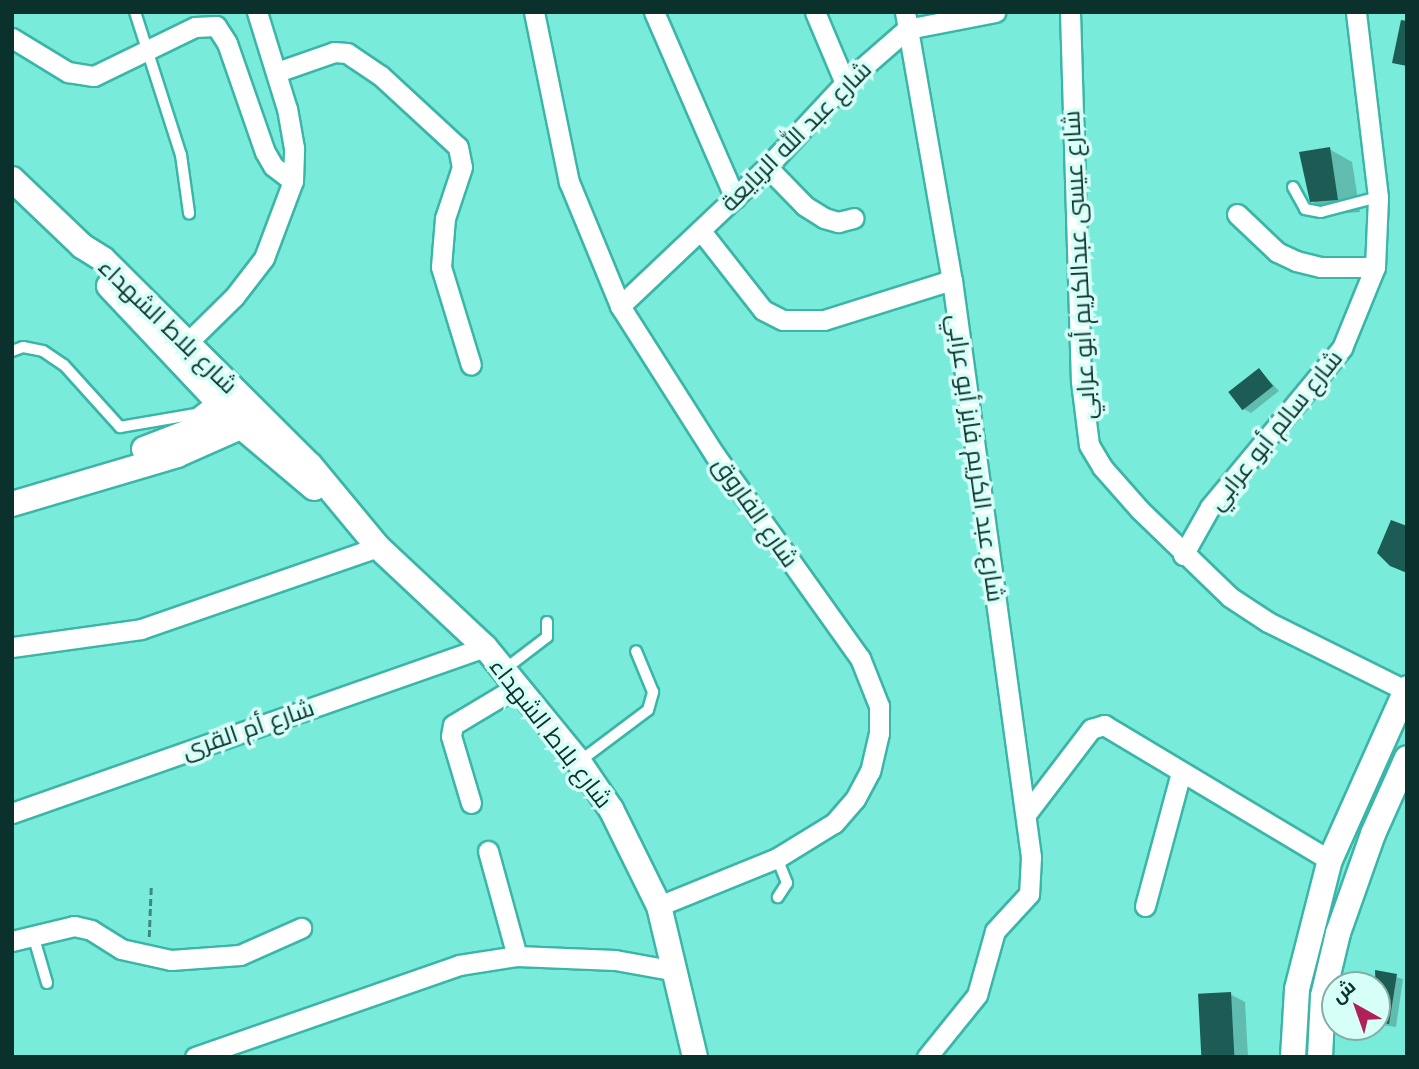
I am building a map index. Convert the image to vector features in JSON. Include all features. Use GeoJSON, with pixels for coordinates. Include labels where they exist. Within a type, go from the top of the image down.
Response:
{"type":"FeatureCollection","features":[{"type":"Feature","properties":{"kind":"street"},"geometry":{"type":"LineString","coordinates":[[181,349],[264,258],[293,181],[294,148],[277,72],[257,12]]}},
{"type":"Feature","properties":{"kind":"street","name":"شارع الفاروق"},"geometry":{"type":"LineString","coordinates":[[534,12],[569,182],[620,306],[658,370],[860,658],[871,680],[879,706],[879,733],[870,771],[855,799],[777,858],[659,906]]}},
{"type":"Feature","properties":{"kind":"street"},"geometry":{"type":"LineString","coordinates":[[654,12],[735,198]]}},
{"type":"Feature","properties":{"kind":"street"},"geometry":{"type":"LineString","coordinates":[[816,12],[845,83]]}},
{"type":"Feature","properties":{"kind":"street"},"geometry":{"type":"LineString","coordinates":[[906,21],[995,12]]}},
{"type":"Feature","properties":{"kind":"street","name":"شارع عيسى عبدالكريم أبو عرابي"},"geometry":{"type":"LineString","coordinates":[[1070,12],[1084,422],[1102,467],[1183,555],[1230,597],[1268,622],[1406,690]]}},
{"type":"Feature","properties":{"kind":"street","name":"شارع سالم أبو عرابي"},"geometry":{"type":"LineString","coordinates":[[1183,555],[1210,507],[1342,348],[1375,267],[1378,197],[1356,12]]}},
{"type":"Feature","properties":{"kind":"street","name":"شارع عبد الله الربايعة"},"geometry":{"type":"LineString","coordinates":[[620,306],[767,167],[906,21]]}},
{"type":"Feature","properties":{"kind":"street","name":"شارع عبد الكريم فايز أبو عرابي"},"geometry":{"type":"LineString","coordinates":[[906,21],[952,280],[1027,813],[1032,884],[1024,903],[1000,922],[977,995],[927,1057]]}},
{"type":"Feature","properties":{"kind":"street"},"geometry":{"type":"LineString","coordinates":[[12,38],[68,72],[94,76],[119,66],[145,48],[204,24],[219,29],[265,152],[273,166],[293,181]]}},
{"type":"Feature","properties":{"kind":"street"},"geometry":{"type":"LineString","coordinates":[[277,72],[334,52],[347,53],[380,75],[458,147],[462,167],[444,218],[441,267],[471,365]]}},
{"type":"Feature","properties":{"kind":"street"},"geometry":{"type":"LineString","coordinates":[[767,167],[805,206],[824,218],[838,222],[854,218]]}},
{"type":"Feature","properties":{"kind":"street","name":"شارع بلاط الشهداء"},"geometry":{"type":"LineString","coordinates":[[12,179],[82,246],[100,275],[181,349],[300,478],[337,499],[378,547],[485,647],[579,762],[611,809],[659,906],[695,1057]]}},
{"type":"Feature","properties":{"kind":"street"},"geometry":{"type":"LineString","coordinates":[[1237,214],[1277,252],[1296,261],[1320,267],[1375,267]]}},
{"type":"Feature","properties":{"kind":"street"},"geometry":{"type":"LineString","coordinates":[[701,231],[763,310],[783,320],[824,320],[952,280]]}},
{"type":"Feature","properties":{"kind":"street"},"geometry":{"type":"LineString","coordinates":[[12,504],[44,492],[126,471],[238,411]]}},
{"type":"Feature","properties":{"kind":"street"},"geometry":{"type":"LineString","coordinates":[[12,647],[141,629],[378,547]]}},
{"type":"Feature","properties":{"kind":"street","name":"شارع أم القرى"},"geometry":{"type":"LineString","coordinates":[[12,813],[485,647]]}},
{"type":"Feature","properties":{"kind":"street"},"geometry":{"type":"LineString","coordinates":[[471,803],[451,736],[453,725],[511,678]]}},
{"type":"Feature","properties":{"kind":"street"},"geometry":{"type":"LineString","coordinates":[[1293,1057],[1297,989],[1330,860],[1406,690]]}},
{"type":"Feature","properties":{"kind":"street"},"geometry":{"type":"LineString","coordinates":[[1027,813],[1091,729],[1098,725],[1330,860]]}},
{"type":"Feature","properties":{"kind":"street"},"geometry":{"type":"LineString","coordinates":[[1320,1057],[1323,996],[1338,933],[1373,834],[1406,761]]}},
{"type":"Feature","properties":{"kind":"street"},"geometry":{"type":"LineString","coordinates":[[1145,906],[1181,773]]}},
{"type":"Feature","properties":{"kind":"street"},"geometry":{"type":"LineString","coordinates":[[488,851],[517,956]]}},
{"type":"Feature","properties":{"kind":"street"},"geometry":{"type":"LineString","coordinates":[[12,941],[74,926],[139,955],[172,960],[240,955],[301,928]]}},
{"type":"Feature","properties":{"kind":"street"},"geometry":{"type":"LineString","coordinates":[[195,1057],[435,971],[517,956],[615,960],[676,971]]}},
{"type":"Feature","properties":{"kind":"lane"},"geometry":{"type":"LineString","coordinates":[[135,12],[181,155],[189,213]]}},
{"type":"Feature","properties":{"kind":"lane"},"geometry":{"type":"LineString","coordinates":[[1293,187],[1305,209],[1321,212],[1378,197]]}},
{"type":"Feature","properties":{"kind":"lane"},"geometry":{"type":"LineString","coordinates":[[12,351],[23,347],[43,351],[64,365],[120,427],[196,414],[238,411]]}},
{"type":"Feature","properties":{"kind":"lane"},"geometry":{"type":"LineString","coordinates":[[511,678],[547,637],[547,622]]}},
{"type":"Feature","properties":{"kind":"lane"},"geometry":{"type":"LineString","coordinates":[[579,762],[648,710],[653,692],[636,651]]}},
{"type":"Feature","properties":{"kind":"lane"},"geometry":{"type":"LineString","coordinates":[[777,858],[787,883],[778,897]]}},
{"type":"Feature","properties":{"kind":"lane"},"geometry":{"type":"LineString","coordinates":[[33,934],[47,984]]}},
{"type":"Feature","properties":{"kind":"path"},"geometry":{"type":"LineString","coordinates":[[139,955],[148,942],[150,887]]}},
{"type":"Feature","properties":{"kind":"building"},"geometry":{"type":"Polygon","coordinates":[[[1401,20],[1407,21],[1407,66],[1392,63],[1401,20]]]}},
{"type":"Feature","properties":{"kind":"building"},"geometry":{"type":"Polygon","coordinates":[[[1330,147],[1338,200],[1310,202],[1299,152],[1330,147]]]}},
{"type":"Feature","properties":{"kind":"building"},"geometry":{"type":"Polygon","coordinates":[[[1259,368],[1273,386],[1242,410],[1228,392],[1259,368]]]}},
{"type":"Feature","properties":{"kind":"building"},"geometry":{"type":"Polygon","coordinates":[[[1391,520],[1407,526],[1407,573],[1390,566],[1377,553],[1391,520]]]}},
{"type":"Feature","properties":{"kind":"building"},"geometry":{"type":"Polygon","coordinates":[[[1391,973],[1397,974],[1391,1012],[1391,973]]]}},
{"type":"Feature","properties":{"kind":"building"},"geometry":{"type":"Polygon","coordinates":[[[1231,992],[1234,1057],[1201,1057],[1198,994],[1231,992]]]}}]}
